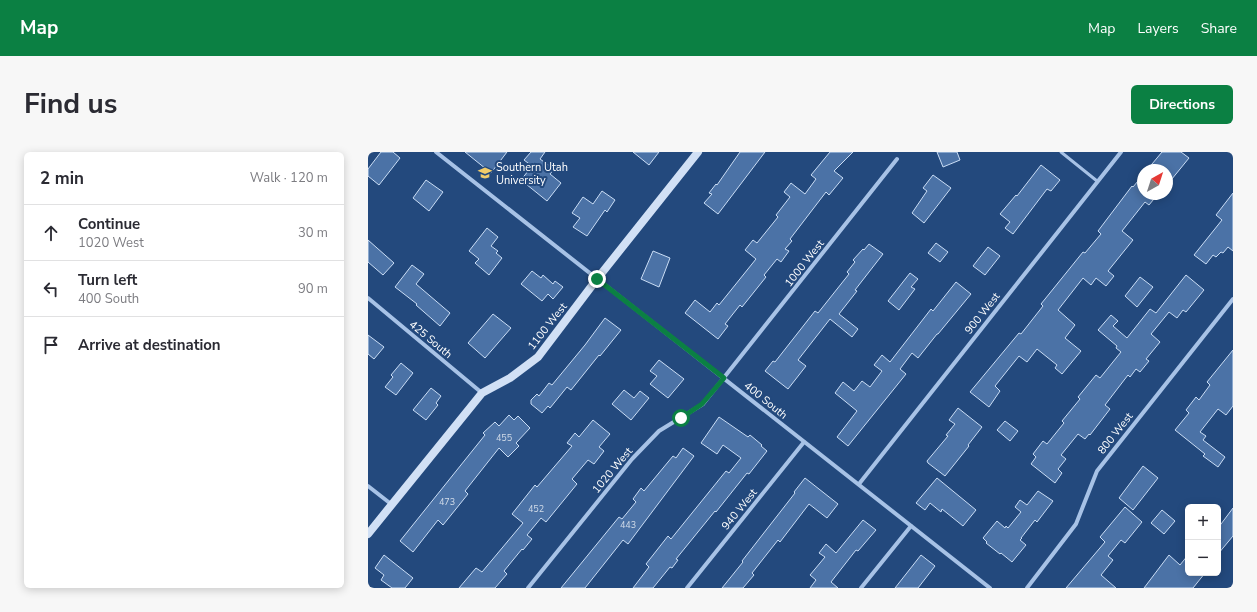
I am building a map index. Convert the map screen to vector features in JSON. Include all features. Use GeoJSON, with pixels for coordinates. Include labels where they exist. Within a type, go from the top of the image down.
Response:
{"type":"FeatureCollection","features":[{"type":"Feature","properties":{"kind":"street","name":"400 South"},"geometry":{"type":"LineString","coordinates":[[436,152],[990,588]]}},
{"type":"Feature","properties":{"kind":"street","name":"1100 West"},"geometry":{"type":"LineString","coordinates":[[368,534],[482,393],[510,378],[538,357],[597,279],[698,152]]}},
{"type":"Feature","properties":{"kind":"street","name":"900 West"},"geometry":{"type":"LineString","coordinates":[[859,484],[1120,152]]}},
{"type":"Feature","properties":{"kind":"street","name":"1000 West"},"geometry":{"type":"LineString","coordinates":[[724,378],[897,159]]}},
{"type":"Feature","properties":{"kind":"street","name":"425 South"},"geometry":{"type":"LineString","coordinates":[[368,298],[482,393]]}},
{"type":"Feature","properties":{"kind":"street","name":"800 West"},"geometry":{"type":"LineString","coordinates":[[1027,588],[1076,524],[1097,471],[1233,299]]}},
{"type":"Feature","properties":{"kind":"street","name":"1020 West"},"geometry":{"type":"LineString","coordinates":[[528,588],[632,459],[659,431],[702,404],[724,378]]}},
{"type":"Feature","properties":{"kind":"street","name":"940 West"},"geometry":{"type":"LineString","coordinates":[[687,588],[804,442]]}},
{"type":"Feature","properties":{"kind":"street"},"geometry":{"type":"LineString","coordinates":[[368,486],[391,504]]}},
{"type":"Feature","properties":{"kind":"street"},"geometry":{"type":"LineString","coordinates":[[861,588],[912,526]]}},
{"type":"Feature","properties":{"kind":"lane"},"geometry":{"type":"LineString","coordinates":[[1064,153],[1098,181]]}},
{"type":"Feature","properties":{"kind":"building"},"geometry":{"type":"Polygon","coordinates":[[[381,152],[393,152],[400,158],[379,185],[368,176],[368,169],[381,152]]]}},
{"type":"Feature","properties":{"kind":"building"},"geometry":{"type":"Polygon","coordinates":[[[465,152],[507,152],[491,173],[465,152]]]}},
{"type":"Feature","properties":{"kind":"building"},"geometry":{"type":"Polygon","coordinates":[[[531,152],[545,152],[540,159],[554,169],[550,174],[561,183],[547,201],[521,180],[532,166],[524,160],[531,152]]]}},
{"type":"Feature","properties":{"kind":"building"},"geometry":{"type":"Polygon","coordinates":[[[633,152],[659,152],[649,165],[633,152]]]}},
{"type":"Feature","properties":{"kind":"building"},"geometry":{"type":"Polygon","coordinates":[[[740,152],[765,152],[718,214],[704,203],[712,194],[709,193],[716,184],[717,185],[740,152]]]}},
{"type":"Feature","properties":{"kind":"building"},"geometry":{"type":"Polygon","coordinates":[[[830,152],[853,152],[834,171],[843,178],[829,195],[826,192],[790,239],[792,241],[785,249],[789,251],[781,262],[777,259],[764,275],[766,277],[742,307],[740,305],[725,324],[728,326],[718,339],[685,313],[695,300],[710,312],[717,303],[719,305],[756,259],[745,250],[753,240],[757,243],[778,217],[776,215],[790,197],[784,192],[791,183],[805,194],[816,179],[811,175],[830,152]]]}},
{"type":"Feature","properties":{"kind":"building"},"geometry":{"type":"Polygon","coordinates":[[[937,152],[957,152],[960,160],[943,167],[937,152]]]}},
{"type":"Feature","properties":{"kind":"building"},"geometry":{"type":"Polygon","coordinates":[[[1162,152],[1181,152],[1189,158],[1173,178],[1173,164],[1152,164],[1162,152]]]}},
{"type":"Feature","properties":{"kind":"building"},"geometry":{"type":"Polygon","coordinates":[[[1041,165],[1060,180],[1051,191],[1047,189],[1013,234],[1005,228],[1010,222],[1000,214],[1016,195],[1017,196],[1041,165]]]}},
{"type":"Feature","properties":{"kind":"building"},"geometry":{"type":"Polygon","coordinates":[[[933,175],[951,188],[924,223],[912,213],[927,191],[923,188],[933,175]]]}},
{"type":"Feature","properties":{"kind":"building"},"geometry":{"type":"Polygon","coordinates":[[[426,180],[443,192],[429,211],[413,198],[426,180]]]}},
{"type":"Feature","properties":{"kind":"building"},"geometry":{"type":"Polygon","coordinates":[[[1137,182],[1137,200],[1153,200],[1149,205],[1145,202],[1122,231],[1133,240],[1108,271],[1114,276],[1106,286],[1096,278],[1091,285],[1083,278],[1058,310],[1075,325],[1065,338],[1081,351],[1062,374],[1055,368],[1057,365],[1037,349],[1027,362],[1019,356],[995,386],[1000,391],[989,407],[970,392],[1019,333],[1021,334],[1043,306],[1041,304],[1083,252],[1085,253],[1101,234],[1098,231],[1132,186],[1133,187],[1137,182]]]}},
{"type":"Feature","properties":{"kind":"building"},"geometry":{"type":"Polygon","coordinates":[[[602,191],[615,200],[607,212],[605,210],[587,236],[573,227],[580,218],[572,213],[583,197],[593,204],[602,191]]]}},
{"type":"Feature","properties":{"kind":"building"},"geometry":{"type":"Polygon","coordinates":[[[1233,193],[1233,251],[1228,247],[1223,253],[1221,252],[1216,257],[1213,255],[1206,264],[1194,255],[1222,220],[1216,215],[1233,193]]]}},
{"type":"Feature","properties":{"kind":"building"},"geometry":{"type":"Polygon","coordinates":[[[487,228],[498,237],[491,246],[498,251],[496,253],[502,258],[489,275],[475,263],[479,259],[469,251],[487,228]]]}},
{"type":"Feature","properties":{"kind":"building"},"geometry":{"type":"Polygon","coordinates":[[[368,240],[394,263],[383,275],[368,262],[368,240]]]}},
{"type":"Feature","properties":{"kind":"building"},"geometry":{"type":"Polygon","coordinates":[[[936,243],[948,252],[940,262],[928,253],[936,243]]]}},
{"type":"Feature","properties":{"kind":"building"},"geometry":{"type":"Polygon","coordinates":[[[869,244],[883,254],[855,290],[857,291],[839,314],[858,329],[852,337],[830,319],[798,360],[806,366],[788,389],[765,371],[773,361],[775,362],[815,311],[818,313],[849,274],[847,272],[855,262],[853,260],[869,244]]]}},
{"type":"Feature","properties":{"kind":"building"},"geometry":{"type":"Polygon","coordinates":[[[988,247],[1000,256],[985,275],[973,266],[988,247]]]}},
{"type":"Feature","properties":{"kind":"building"},"geometry":{"type":"Polygon","coordinates":[[[653,251],[670,258],[659,287],[641,279],[653,251]]]}},
{"type":"Feature","properties":{"kind":"building"},"geometry":{"type":"Polygon","coordinates":[[[412,265],[424,274],[416,284],[450,313],[440,326],[416,305],[417,304],[395,287],[412,265]]]}},
{"type":"Feature","properties":{"kind":"building"},"geometry":{"type":"Polygon","coordinates":[[[532,271],[541,278],[543,275],[553,284],[555,281],[563,287],[553,299],[548,294],[542,301],[521,284],[532,271]]]}},
{"type":"Feature","properties":{"kind":"building"},"geometry":{"type":"Polygon","coordinates":[[[910,273],[918,279],[911,287],[915,289],[899,310],[888,301],[910,273]]]}},
{"type":"Feature","properties":{"kind":"building"},"geometry":{"type":"Polygon","coordinates":[[[1186,275],[1204,290],[1186,312],[1183,310],[1177,318],[1169,312],[1151,334],[1160,342],[1146,359],[1149,361],[1140,372],[1136,369],[1130,377],[1128,375],[1105,405],[1110,409],[1090,435],[1089,434],[1085,439],[1078,434],[1061,455],[1066,459],[1058,469],[1062,473],[1055,483],[1031,464],[1036,457],[1033,454],[1043,441],[1047,444],[1064,423],[1062,421],[1080,399],[1078,397],[1096,375],[1100,378],[1121,352],[1116,348],[1117,346],[1098,330],[1111,315],[1118,321],[1113,326],[1127,338],[1150,309],[1156,313],[1186,275]]]}},
{"type":"Feature","properties":{"kind":"building"},"geometry":{"type":"Polygon","coordinates":[[[1140,277],[1153,287],[1137,307],[1125,296],[1140,277]]]}},
{"type":"Feature","properties":{"kind":"building"},"geometry":{"type":"Polygon","coordinates":[[[956,282],[971,294],[918,358],[912,353],[900,369],[906,374],[848,446],[837,437],[857,411],[835,393],[843,382],[854,391],[862,381],[870,387],[882,371],[874,365],[882,355],[890,362],[931,309],[933,311],[956,282]]]}},
{"type":"Feature","properties":{"kind":"building"},"geometry":{"type":"Polygon","coordinates":[[[493,314],[511,328],[485,358],[468,343],[493,314]]]}},
{"type":"Feature","properties":{"kind":"building"},"geometry":{"type":"Polygon","coordinates":[[[605,318],[621,330],[571,390],[567,387],[550,408],[548,406],[542,413],[531,404],[531,400],[537,394],[539,396],[549,383],[552,385],[605,318]]]}},
{"type":"Feature","properties":{"kind":"building"},"geometry":{"type":"Polygon","coordinates":[[[368,335],[384,347],[374,359],[368,354],[368,335]]]}},
{"type":"Feature","properties":{"kind":"building"},"geometry":{"type":"Polygon","coordinates":[[[1233,350],[1233,406],[1226,415],[1218,409],[1200,432],[1206,436],[1203,440],[1225,457],[1218,467],[1203,456],[1205,454],[1175,430],[1189,413],[1186,410],[1196,397],[1199,400],[1210,385],[1207,382],[1233,350]]]}},
{"type":"Feature","properties":{"kind":"building"},"geometry":{"type":"Polygon","coordinates":[[[659,360],[684,379],[668,398],[650,384],[657,376],[650,371],[659,360]]]}},
{"type":"Feature","properties":{"kind":"building"},"geometry":{"type":"Polygon","coordinates":[[[401,363],[413,373],[396,395],[385,387],[393,377],[391,375],[401,363]]]}},
{"type":"Feature","properties":{"kind":"building"},"geometry":{"type":"Polygon","coordinates":[[[431,388],[441,396],[436,403],[438,405],[426,420],[413,410],[431,388]]]}},
{"type":"Feature","properties":{"kind":"building"},"geometry":{"type":"Polygon","coordinates":[[[624,390],[634,398],[640,391],[649,398],[631,420],[612,404],[624,390]]]}},
{"type":"Feature","properties":{"kind":"building"},"geometry":{"type":"Polygon","coordinates":[[[958,408],[982,427],[945,476],[927,461],[948,436],[946,435],[955,424],[949,420],[958,408]]]}},
{"type":"Feature","properties":{"kind":"building"},"geometry":{"type":"Polygon","coordinates":[[[509,415],[514,420],[518,416],[530,428],[516,443],[519,446],[508,457],[499,448],[465,491],[468,494],[443,525],[438,520],[413,552],[400,541],[485,435],[483,433],[495,422],[499,426],[509,415]]]}},
{"type":"Feature","properties":{"kind":"building"},"geometry":{"type":"Polygon","coordinates":[[[719,417],[748,437],[750,435],[767,451],[676,559],[678,560],[672,568],[670,567],[653,588],[633,588],[649,567],[646,564],[668,536],[671,539],[726,471],[729,473],[741,458],[723,445],[717,454],[701,443],[719,417]]]}},
{"type":"Feature","properties":{"kind":"building"},"geometry":{"type":"Polygon","coordinates":[[[593,420],[610,434],[599,447],[604,451],[594,464],[588,460],[572,479],[577,484],[546,522],[541,518],[527,535],[532,539],[504,571],[507,574],[495,588],[459,588],[476,568],[482,572],[523,523],[512,514],[535,485],[537,487],[572,446],[567,443],[575,433],[579,437],[593,420]]]}},
{"type":"Feature","properties":{"kind":"building"},"geometry":{"type":"Polygon","coordinates":[[[1005,421],[1018,431],[1010,441],[997,430],[1005,421]]]}},
{"type":"Feature","properties":{"kind":"building"},"geometry":{"type":"Polygon","coordinates":[[[683,448],[694,456],[628,544],[623,540],[585,588],[561,588],[619,517],[622,519],[636,502],[633,499],[641,488],[644,491],[673,456],[676,458],[683,448]]]}},
{"type":"Feature","properties":{"kind":"building"},"geometry":{"type":"Polygon","coordinates":[[[1143,466],[1158,478],[1133,510],[1119,498],[1143,466]]]}},
{"type":"Feature","properties":{"kind":"building"},"geometry":{"type":"Polygon","coordinates":[[[805,478],[838,504],[827,518],[809,504],[780,542],[778,540],[752,573],[754,575],[743,588],[722,588],[743,562],[742,561],[805,478]]]}},
{"type":"Feature","properties":{"kind":"building"},"geometry":{"type":"Polygon","coordinates":[[[937,478],[976,510],[963,526],[942,509],[941,512],[930,503],[925,510],[916,503],[937,478]]]}},
{"type":"Feature","properties":{"kind":"building"},"geometry":{"type":"Polygon","coordinates":[[[1038,491],[1053,501],[1037,522],[1035,520],[1021,538],[1020,540],[1026,545],[1012,562],[986,543],[987,542],[983,538],[997,521],[1005,528],[1006,526],[1008,528],[1021,512],[1015,507],[1020,500],[1027,505],[1038,491]]]}},
{"type":"Feature","properties":{"kind":"building"},"geometry":{"type":"Polygon","coordinates":[[[1125,507],[1142,522],[1125,543],[1121,540],[1108,556],[1113,560],[1101,575],[1116,588],[1066,588],[1105,542],[1100,537],[1125,507]]]}},
{"type":"Feature","properties":{"kind":"building"},"geometry":{"type":"Polygon","coordinates":[[[1233,508],[1233,536],[1221,550],[1221,540],[1221,524],[1233,508]]]}},
{"type":"Feature","properties":{"kind":"building"},"geometry":{"type":"Polygon","coordinates":[[[1162,510],[1175,521],[1164,534],[1151,523],[1162,510]]]}},
{"type":"Feature","properties":{"kind":"building"},"geometry":{"type":"Polygon","coordinates":[[[863,520],[876,530],[858,551],[856,550],[831,582],[838,588],[810,588],[816,580],[810,575],[825,557],[819,553],[826,544],[836,553],[863,520]]]}},
{"type":"Feature","properties":{"kind":"building"},"geometry":{"type":"Polygon","coordinates":[[[384,555],[413,578],[405,588],[392,588],[381,580],[384,575],[375,568],[384,555]]]}},
{"type":"Feature","properties":{"kind":"building"},"geometry":{"type":"Polygon","coordinates":[[[921,555],[935,566],[918,588],[895,588],[921,555]]]}},
{"type":"Feature","properties":{"kind":"building"},"geometry":{"type":"Polygon","coordinates":[[[1169,555],[1180,565],[1185,559],[1185,576],[1203,576],[1193,588],[1144,588],[1169,555]]]}},
{"type":"Feature","properties":{"kind":"place","name":"Southern Utah University"},"geometry":{"type":"Point","coordinates":[485,173]}},
{"type":"Feature","properties":{"kind":"route"},"geometry":{"type":"LineString","coordinates":[[597,279],[724,378],[702,404],[681,418]]}}]}
